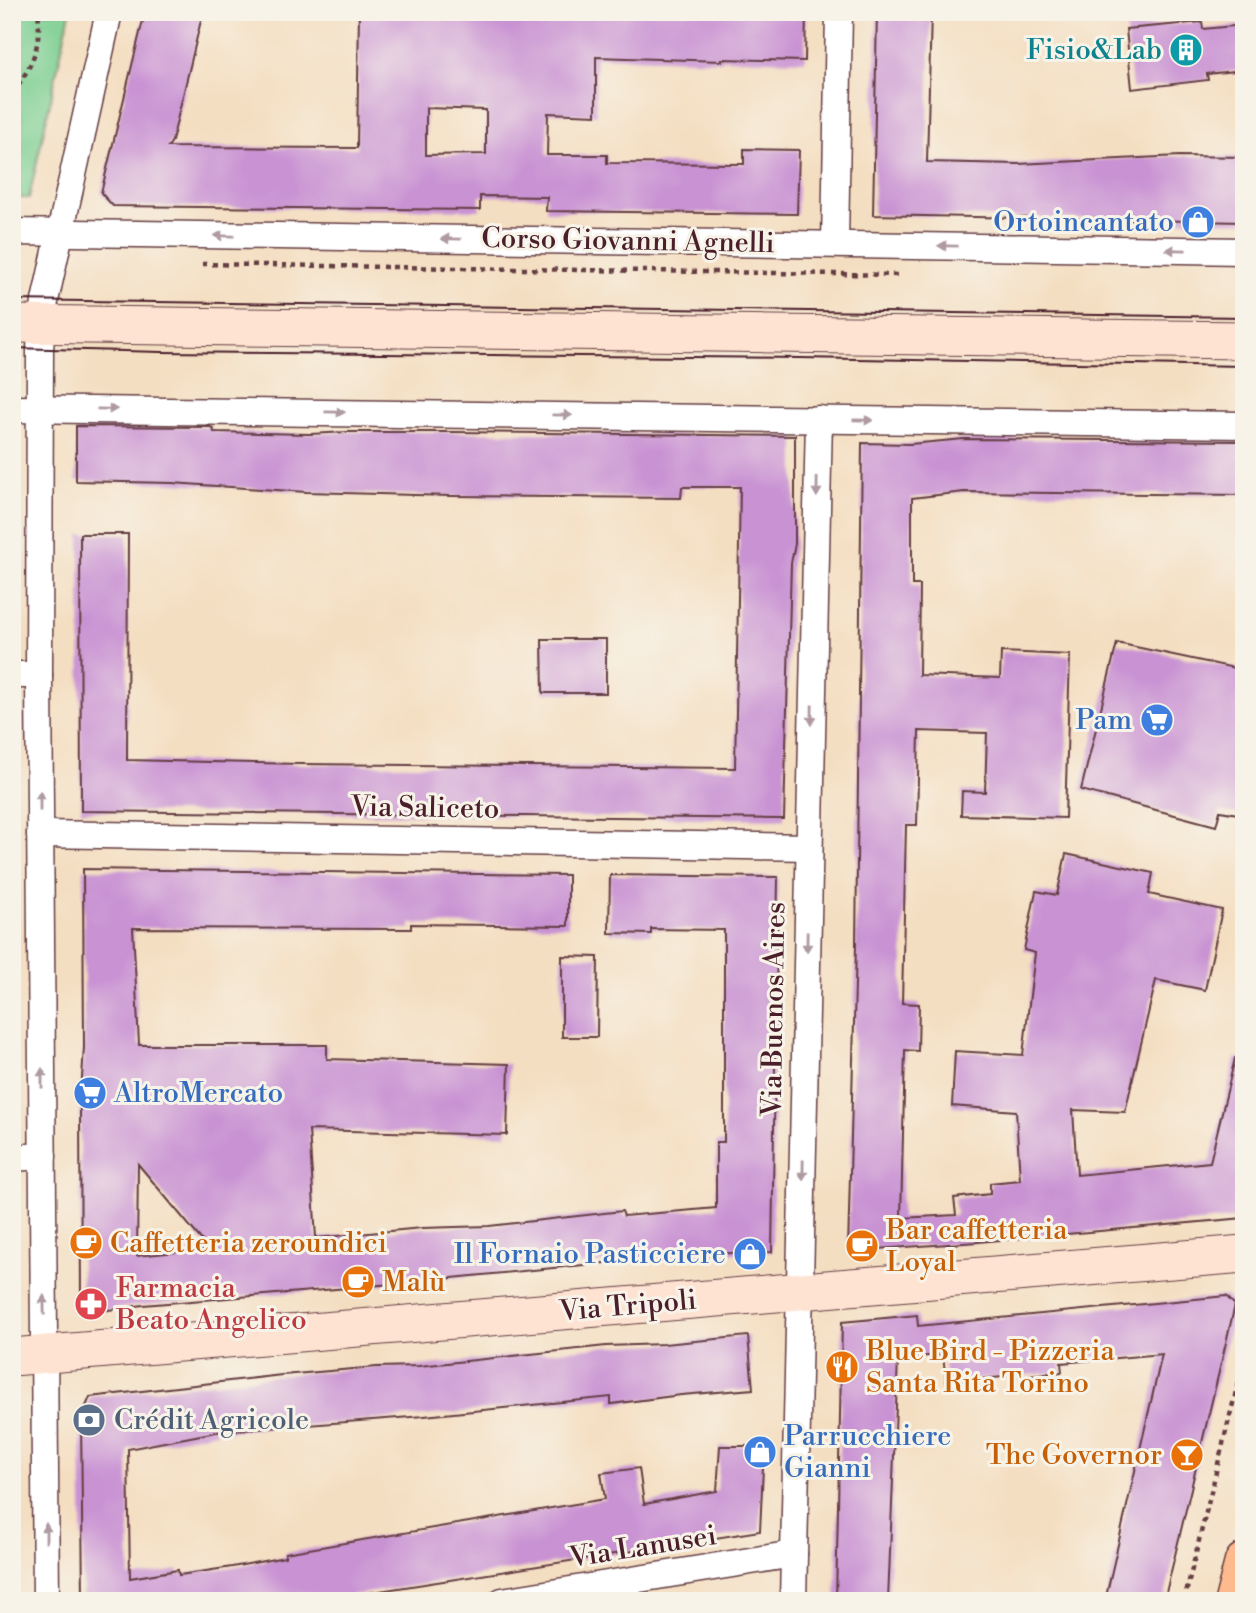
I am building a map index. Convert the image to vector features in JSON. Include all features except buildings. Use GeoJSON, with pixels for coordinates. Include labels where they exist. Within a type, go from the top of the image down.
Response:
{"type":"FeatureCollection","features":[{"type":"Feature","properties":{"kind":"main road"},"geometry":{"type":"LineString","coordinates":[[1234,1601],[1244,1562]]}},
{"type":"Feature","properties":{"kind":"street"},"geometry":{"type":"LineString","coordinates":[[47,1601],[28,1356],[43,1156],[39,409],[27,324],[60,233],[109,12]]}},
{"type":"Feature","properties":{"kind":"street"},"geometry":{"type":"LineString","coordinates":[[835,244],[839,12]]}},
{"type":"Feature","properties":{"kind":"street","name":"Corso Giovanni Agnelli"},"geometry":{"type":"LineString","coordinates":[[12,232],[1244,251]]}},
{"type":"Feature","properties":{"kind":"street"},"geometry":{"type":"LineString","coordinates":[[27,324],[1244,340]]}},
{"type":"Feature","properties":{"kind":"street"},"geometry":{"type":"LineString","coordinates":[[12,409],[1244,425]]}},
{"type":"Feature","properties":{"kind":"street","name":"Via Buenos Aires"},"geometry":{"type":"LineString","coordinates":[[793,1601],[819,419]]}},
{"type":"Feature","properties":{"kind":"street"},"geometry":{"type":"LineString","coordinates":[[12,675],[39,675]]}},
{"type":"Feature","properties":{"kind":"street","name":"Via Saliceto"},"geometry":{"type":"LineString","coordinates":[[40,834],[809,847]]}},
{"type":"Feature","properties":{"kind":"street"},"geometry":{"type":"LineString","coordinates":[[12,1158],[43,1156]]}},
{"type":"Feature","properties":{"kind":"street","name":"Via Tripoli"},"geometry":{"type":"LineString","coordinates":[[28,1356],[1244,1254]]}},
{"type":"Feature","properties":{"kind":"street","name":"Via Lanusei"},"geometry":{"type":"LineString","coordinates":[[502,1601],[794,1555]]}},
{"type":"Feature","properties":{"kind":"path"},"geometry":{"type":"LineString","coordinates":[[12,93],[33,63],[39,24],[38,12]]}},
{"type":"Feature","properties":{"kind":"path"},"geometry":{"type":"LineString","coordinates":[[1184,1601],[1244,1359]]}},
{"type":"Feature","properties":{"kind":"green space"},"geometry":{"type":"Polygon","coordinates":[[[12,12],[70,12],[29,198],[12,198],[12,12]]]}},
{"type":"Feature","properties":{"kind":"tram line"},"geometry":{"type":"LineString","coordinates":[[12,300],[1244,317]]}},
{"type":"Feature","properties":{"kind":"tram line"},"geometry":{"type":"LineString","coordinates":[[12,348],[1244,366]]}},
{"type":"Feature","properties":{"kind":"place","name":"Fisio&Lab"},"geometry":{"type":"Point","coordinates":[1186,50]}},
{"type":"Feature","properties":{"kind":"place","name":"Ortoincantato"},"geometry":{"type":"Point","coordinates":[1198,222]}},
{"type":"Feature","properties":{"kind":"place","name":"Pam"},"geometry":{"type":"Point","coordinates":[1157,720]}},
{"type":"Feature","properties":{"kind":"place","name":"AltroMercato"},"geometry":{"type":"Point","coordinates":[90,1093]}},
{"type":"Feature","properties":{"kind":"place","name":"Caffetteria zeroundici"},"geometry":{"type":"Point","coordinates":[86,1243]}},
{"type":"Feature","properties":{"kind":"place","name":"Bar caffetteria Loyal"},"geometry":{"type":"Point","coordinates":[862,1246]}},
{"type":"Feature","properties":{"kind":"place","name":"Il Fornaio Pasticciere"},"geometry":{"type":"Point","coordinates":[750,1254]}},
{"type":"Feature","properties":{"kind":"place","name":"Malù"},"geometry":{"type":"Point","coordinates":[358,1282]}},
{"type":"Feature","properties":{"kind":"place","name":"Farmacia Beato Angelico"},"geometry":{"type":"Point","coordinates":[91,1304]}},
{"type":"Feature","properties":{"kind":"place","name":"Blue Bird - Pizzeria Santa Rita Torino"},"geometry":{"type":"Point","coordinates":[842,1367]}},
{"type":"Feature","properties":{"kind":"place","name":"Crédit Agricole"},"geometry":{"type":"Point","coordinates":[89,1420]}},
{"type":"Feature","properties":{"kind":"place","name":"Parrucchiere Gianni"},"geometry":{"type":"Point","coordinates":[760,1452]}},
{"type":"Feature","properties":{"kind":"place","name":"The Governor"},"geometry":{"type":"Point","coordinates":[1187,1455]}}]}
